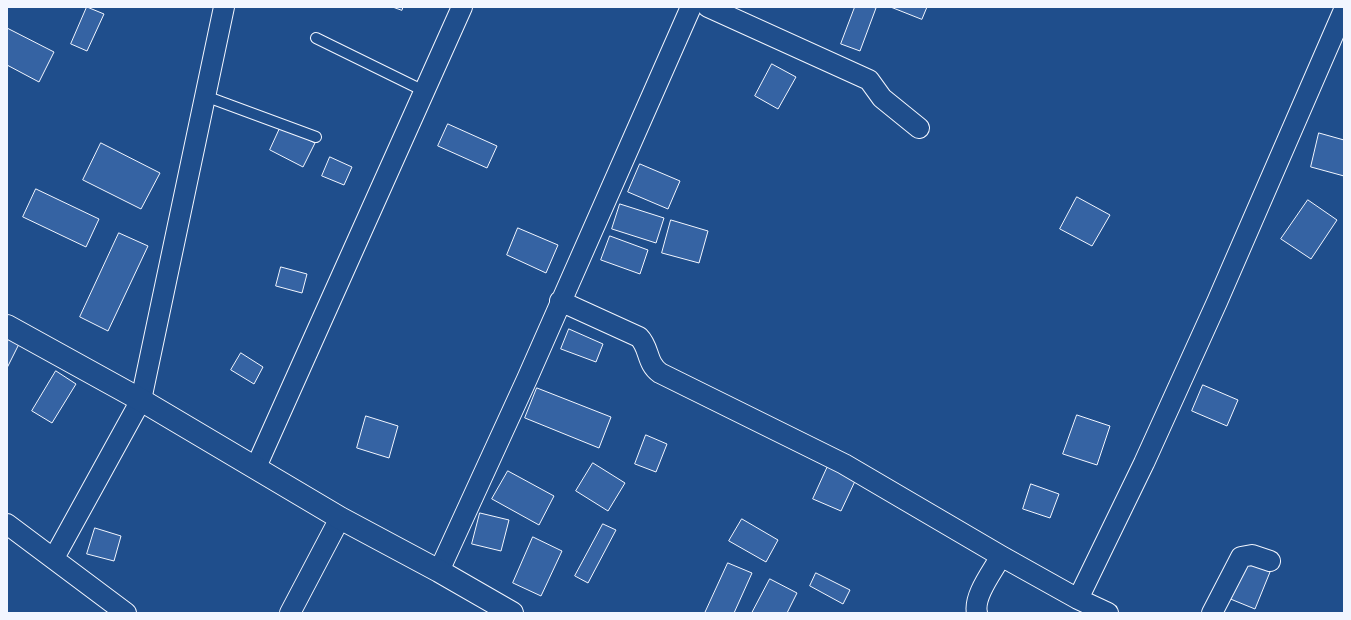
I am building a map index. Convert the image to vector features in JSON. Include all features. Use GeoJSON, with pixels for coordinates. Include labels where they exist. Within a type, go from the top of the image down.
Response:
{"type":"FeatureCollection","features":[{"type":"Feature","properties":{"kind":"main road"},"geometry":{"type":"LineString","coordinates":[[7,326],[141,400],[340,518],[439,571],[512,613]]}},
{"type":"Feature","properties":{"kind":"street"},"geometry":{"type":"LineString","coordinates":[[54,558],[141,400],[224,7]]}},
{"type":"Feature","properties":{"kind":"street"},"geometry":{"type":"LineString","coordinates":[[256,467],[462,7]]}},
{"type":"Feature","properties":{"kind":"street"},"geometry":{"type":"LineString","coordinates":[[439,571],[691,7]]}},
{"type":"Feature","properties":{"kind":"street"},"geometry":{"type":"LineString","coordinates":[[708,7],[869,80],[882,98],[919,128]]}},
{"type":"Feature","properties":{"kind":"street"},"geometry":{"type":"LineString","coordinates":[[1078,599],[1144,463],[1214,309],[1344,10]]}},
{"type":"Feature","properties":{"kind":"street"},"geometry":{"type":"LineString","coordinates":[[560,301],[639,337],[644,343],[651,365],[660,373],[844,464],[1001,556],[1078,599],[1108,613]]}},
{"type":"Feature","properties":{"kind":"street"},"geometry":{"type":"LineString","coordinates":[[290,613],[340,518]]}},
{"type":"Feature","properties":{"kind":"street"},"geometry":{"type":"LineString","coordinates":[[7,524],[126,613]]}},
{"type":"Feature","properties":{"kind":"street"},"geometry":{"type":"LineString","coordinates":[[1212,613],[1241,557],[1252,555],[1270,561]]}},
{"type":"Feature","properties":{"kind":"street"},"geometry":{"type":"LineString","coordinates":[[977,613],[978,597],[1001,556]]}},
{"type":"Feature","properties":{"kind":"lane"},"geometry":{"type":"LineString","coordinates":[[316,38],[424,91]]}},
{"type":"Feature","properties":{"kind":"lane"},"geometry":{"type":"LineString","coordinates":[[205,96],[316,137]]}},
{"type":"Feature","properties":{"kind":"building"},"geometry":{"type":"Polygon","coordinates":[[[87,7],[104,14],[87,51],[71,44],[87,7]]]}},
{"type":"Feature","properties":{"kind":"building"},"geometry":{"type":"Polygon","coordinates":[[[393,7],[403,7],[402,10],[393,7]]]}},
{"type":"Feature","properties":{"kind":"building"},"geometry":{"type":"Polygon","coordinates":[[[855,7],[876,8],[860,51],[841,44],[855,7]]]}},
{"type":"Feature","properties":{"kind":"building"},"geometry":{"type":"Polygon","coordinates":[[[891,7],[927,7],[922,19],[891,7]]]}},
{"type":"Feature","properties":{"kind":"building"},"geometry":{"type":"Polygon","coordinates":[[[7,28],[54,52],[39,82],[7,65],[7,28]]]}},
{"type":"Feature","properties":{"kind":"building"},"geometry":{"type":"Polygon","coordinates":[[[772,64],[796,77],[778,109],[755,96],[772,64]]]}},
{"type":"Feature","properties":{"kind":"building"},"geometry":{"type":"Polygon","coordinates":[[[448,124],[497,146],[487,168],[438,146],[448,124]]]}},
{"type":"Feature","properties":{"kind":"building"},"geometry":{"type":"Polygon","coordinates":[[[281,126],[315,143],[303,167],[270,150],[281,126]]]}},
{"type":"Feature","properties":{"kind":"building"},"geometry":{"type":"Polygon","coordinates":[[[1319,133],[1344,140],[1344,176],[1311,167],[1319,133]]]}},
{"type":"Feature","properties":{"kind":"building"},"geometry":{"type":"Polygon","coordinates":[[[101,143],[160,173],[141,209],[83,180],[101,143]]]}},
{"type":"Feature","properties":{"kind":"building"},"geometry":{"type":"Polygon","coordinates":[[[330,157],[352,167],[344,185],[322,176],[330,157]]]}},
{"type":"Feature","properties":{"kind":"building"},"geometry":{"type":"Polygon","coordinates":[[[640,164],[680,181],[668,209],[628,192],[640,164]]]}},
{"type":"Feature","properties":{"kind":"building"},"geometry":{"type":"Polygon","coordinates":[[[36,189],[99,219],[86,247],[23,217],[36,189]]]}},
{"type":"Feature","properties":{"kind":"building"},"geometry":{"type":"Polygon","coordinates":[[[1077,197],[1110,215],[1092,246],[1060,229],[1077,197]]]}},
{"type":"Feature","properties":{"kind":"building"},"geometry":{"type":"Polygon","coordinates":[[[1308,200],[1337,220],[1311,259],[1281,239],[1308,200]]]}},
{"type":"Feature","properties":{"kind":"building"},"geometry":{"type":"Polygon","coordinates":[[[620,204],[664,218],[656,243],[612,229],[620,204]]]}},
{"type":"Feature","properties":{"kind":"building"},"geometry":{"type":"Polygon","coordinates":[[[671,220],[708,231],[699,263],[662,253],[671,220]]]}},
{"type":"Feature","properties":{"kind":"building"},"geometry":{"type":"Polygon","coordinates":[[[518,228],[558,245],[546,273],[507,255],[518,228]]]}},
{"type":"Feature","properties":{"kind":"building"},"geometry":{"type":"Polygon","coordinates":[[[119,233],[148,246],[108,331],[80,317],[119,233]]]}},
{"type":"Feature","properties":{"kind":"building"},"geometry":{"type":"Polygon","coordinates":[[[610,236],[648,250],[640,274],[601,260],[610,236]]]}},
{"type":"Feature","properties":{"kind":"building"},"geometry":{"type":"Polygon","coordinates":[[[281,267],[307,274],[302,293],[276,286],[281,267]]]}},
{"type":"Feature","properties":{"kind":"building"},"geometry":{"type":"Polygon","coordinates":[[[569,329],[603,344],[596,362],[561,349],[569,329]]]}},
{"type":"Feature","properties":{"kind":"building"},"geometry":{"type":"Polygon","coordinates":[[[7,333],[21,340],[7,368],[7,333]]]}},
{"type":"Feature","properties":{"kind":"building"},"geometry":{"type":"Polygon","coordinates":[[[241,353],[263,367],[254,384],[231,370],[241,353]]]}},
{"type":"Feature","properties":{"kind":"building"},"geometry":{"type":"Polygon","coordinates":[[[56,371],[76,384],[52,423],[32,411],[56,371]]]}},
{"type":"Feature","properties":{"kind":"building"},"geometry":{"type":"Polygon","coordinates":[[[1203,385],[1238,400],[1227,426],[1192,411],[1203,385]]]}},
{"type":"Feature","properties":{"kind":"building"},"geometry":{"type":"Polygon","coordinates":[[[537,388],[611,417],[599,448],[525,418],[537,388]]]}},
{"type":"Feature","properties":{"kind":"building"},"geometry":{"type":"Polygon","coordinates":[[[1077,415],[1110,426],[1097,465],[1063,454],[1077,415]]]}},
{"type":"Feature","properties":{"kind":"building"},"geometry":{"type":"Polygon","coordinates":[[[366,416],[398,426],[389,458],[357,448],[366,416]]]}},
{"type":"Feature","properties":{"kind":"building"},"geometry":{"type":"Polygon","coordinates":[[[646,435],[667,444],[656,472],[635,464],[646,435]]]}},
{"type":"Feature","properties":{"kind":"building"},"geometry":{"type":"Polygon","coordinates":[[[593,463],[625,483],[608,511],[576,491],[593,463]]]}},
{"type":"Feature","properties":{"kind":"building"},"geometry":{"type":"Polygon","coordinates":[[[828,466],[856,479],[841,511],[813,499],[828,466]]]}},
{"type":"Feature","properties":{"kind":"building"},"geometry":{"type":"Polygon","coordinates":[[[508,471],[554,496],[539,525],[492,499],[508,471]]]}},
{"type":"Feature","properties":{"kind":"building"},"geometry":{"type":"Polygon","coordinates":[[[1031,484],[1059,494],[1050,518],[1023,509],[1031,484]]]}},
{"type":"Feature","properties":{"kind":"building"},"geometry":{"type":"Polygon","coordinates":[[[480,513],[509,520],[501,551],[472,544],[480,513]]]}},
{"type":"Feature","properties":{"kind":"building"},"geometry":{"type":"Polygon","coordinates":[[[742,519],[778,540],[766,562],[729,541],[742,519]]]}},
{"type":"Feature","properties":{"kind":"building"},"geometry":{"type":"Polygon","coordinates":[[[603,524],[616,530],[588,583],[575,576],[603,524]]]}},
{"type":"Feature","properties":{"kind":"building"},"geometry":{"type":"Polygon","coordinates":[[[95,528],[121,536],[114,561],[87,554],[95,528]]]}},
{"type":"Feature","properties":{"kind":"building"},"geometry":{"type":"Polygon","coordinates":[[[533,537],[562,551],[541,596],[513,583],[533,537]]]}},
{"type":"Feature","properties":{"kind":"building"},"geometry":{"type":"Polygon","coordinates":[[[1243,561],[1270,572],[1255,609],[1228,598],[1243,561]]]}},
{"type":"Feature","properties":{"kind":"building"},"geometry":{"type":"Polygon","coordinates":[[[728,563],[752,573],[734,613],[705,613],[728,563]]]}},
{"type":"Feature","properties":{"kind":"building"},"geometry":{"type":"Polygon","coordinates":[[[816,573],[850,590],[843,604],[810,586],[816,573]]]}},
{"type":"Feature","properties":{"kind":"building"},"geometry":{"type":"Polygon","coordinates":[[[770,579],[797,593],[787,613],[752,613],[770,579]]]}}]}
